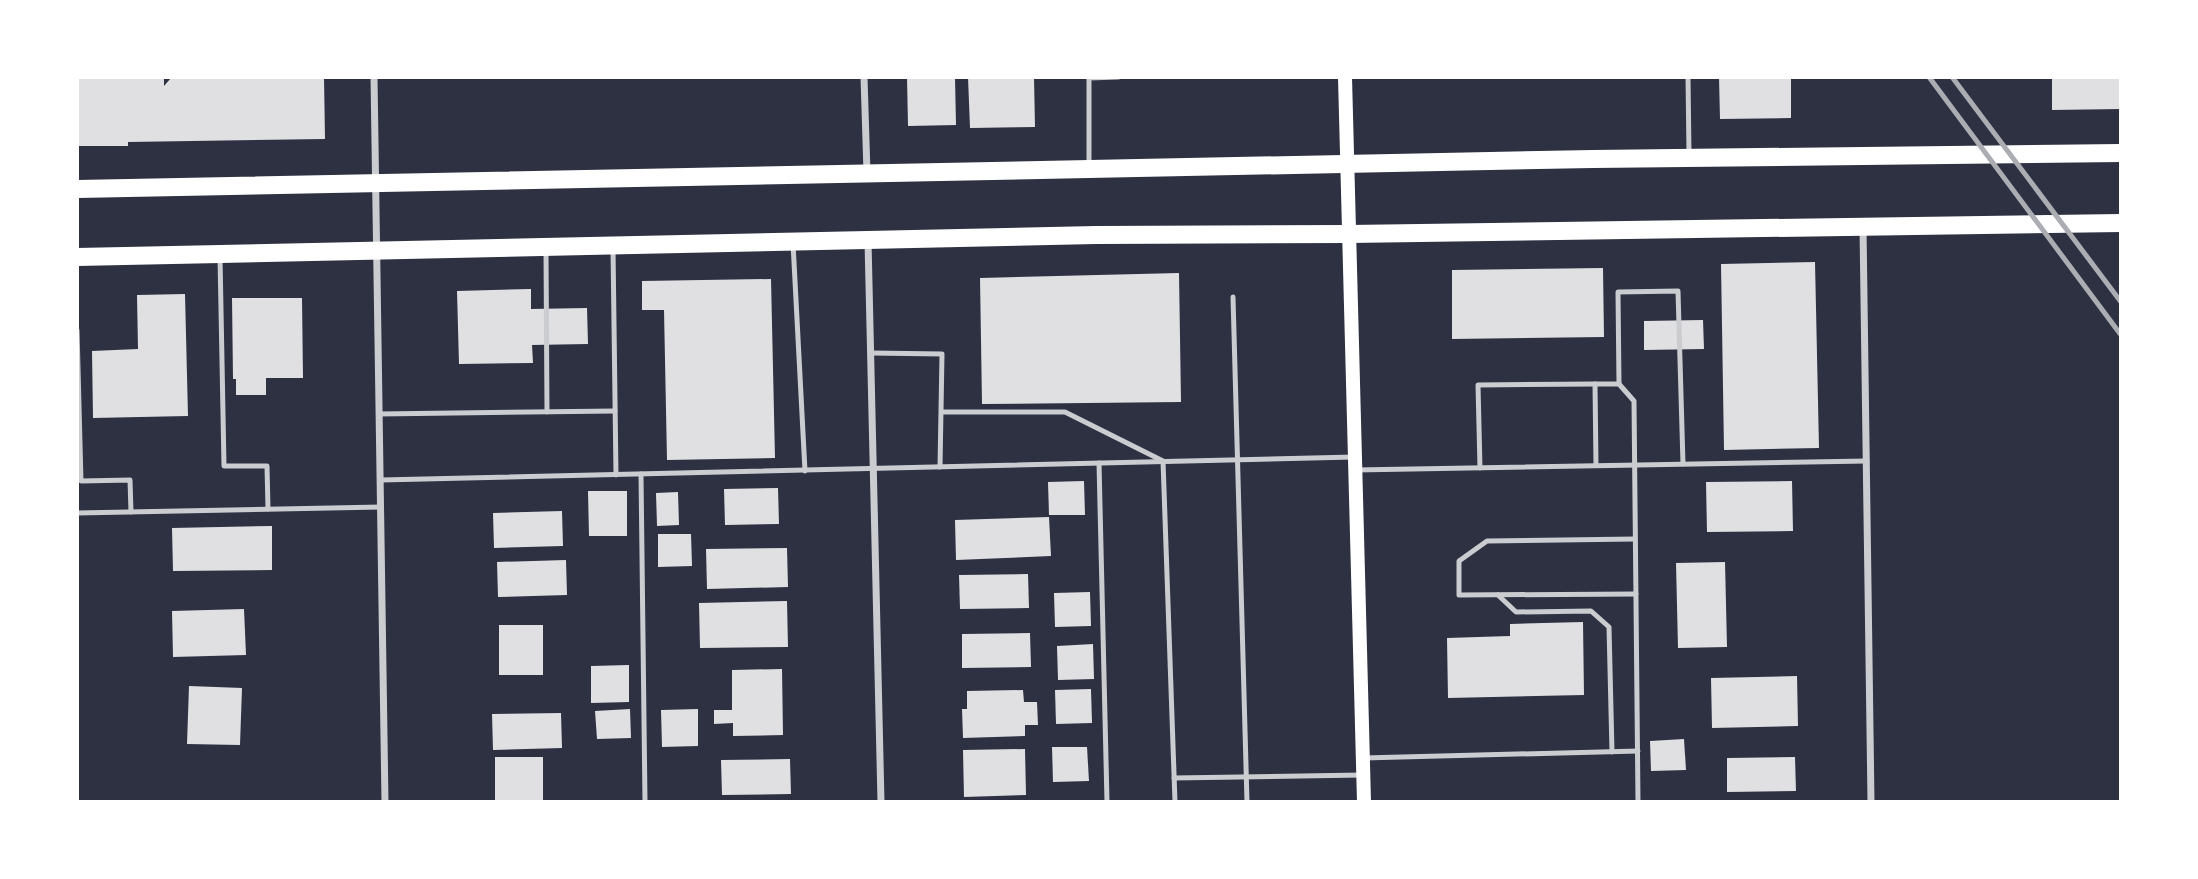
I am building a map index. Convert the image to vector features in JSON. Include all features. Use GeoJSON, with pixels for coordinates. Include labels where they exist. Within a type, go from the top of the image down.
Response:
{"type":"FeatureCollection","features":[{"type":"Feature","properties":{"kind":"main road"},"geometry":{"type":"LineString","coordinates":[[1345,77],[1364,802]]}},
{"type":"Feature","properties":{"kind":"main road"},"geometry":{"type":"LineString","coordinates":[[77,190],[1347,164],[2121,153]]}},
{"type":"Feature","properties":{"kind":"main road"},"geometry":{"type":"LineString","coordinates":[[77,257],[1096,235],[2121,223]]}},
{"type":"Feature","properties":{"kind":"street"},"geometry":{"type":"LineString","coordinates":[[373,77],[385,802]]}},
{"type":"Feature","properties":{"kind":"street"},"geometry":{"type":"LineString","coordinates":[[864,77],[867,173]]}},
{"type":"Feature","properties":{"kind":"street"},"geometry":{"type":"LineString","coordinates":[[1863,226],[1871,802]]}},
{"type":"Feature","properties":{"kind":"street"},"geometry":{"type":"LineString","coordinates":[[868,240],[881,802]]}},
{"type":"Feature","properties":{"kind":"lane"},"geometry":{"type":"LineString","coordinates":[[1089,169],[1089,78],[1118,77]]}},
{"type":"Feature","properties":{"kind":"lane"},"geometry":{"type":"LineString","coordinates":[[1688,77],[1689,158]]}},
{"type":"Feature","properties":{"kind":"lane"},"geometry":{"type":"LineString","coordinates":[[793,242],[805,471]]}},
{"type":"Feature","properties":{"kind":"lane"},"geometry":{"type":"LineString","coordinates":[[613,245],[616,475]]}},
{"type":"Feature","properties":{"kind":"lane"},"geometry":{"type":"LineString","coordinates":[[546,247],[547,412]]}},
{"type":"Feature","properties":{"kind":"lane"},"geometry":{"type":"LineString","coordinates":[[219,254],[224,466],[267,466],[268,509]]}},
{"type":"Feature","properties":{"kind":"lane"},"geometry":{"type":"LineString","coordinates":[[1638,802],[1634,401],[1619,384],[1618,292],[1678,291],[1683,464]]}},
{"type":"Feature","properties":{"kind":"lane"},"geometry":{"type":"LineString","coordinates":[[1233,297],[1247,802]]}},
{"type":"Feature","properties":{"kind":"lane"},"geometry":{"type":"LineString","coordinates":[[77,330],[81,481],[130,480],[131,512]]}},
{"type":"Feature","properties":{"kind":"lane"},"geometry":{"type":"LineString","coordinates":[[871,353],[942,354],[940,467]]}},
{"type":"Feature","properties":{"kind":"lane"},"geometry":{"type":"LineString","coordinates":[[1595,384],[1596,465]]}},
{"type":"Feature","properties":{"kind":"lane"},"geometry":{"type":"LineString","coordinates":[[1480,468],[1478,385],[1619,384]]}},
{"type":"Feature","properties":{"kind":"lane"},"geometry":{"type":"LineString","coordinates":[[379,415],[615,411]]}},
{"type":"Feature","properties":{"kind":"lane"},"geometry":{"type":"LineString","coordinates":[[942,412],[1065,412],[1163,461]]}},
{"type":"Feature","properties":{"kind":"lane"},"geometry":{"type":"LineString","coordinates":[[381,480],[1237,460],[1480,468],[1867,461]]}},
{"type":"Feature","properties":{"kind":"lane"},"geometry":{"type":"LineString","coordinates":[[1163,461],[1175,802]]}},
{"type":"Feature","properties":{"kind":"lane"},"geometry":{"type":"LineString","coordinates":[[1099,463],[1107,802]]}},
{"type":"Feature","properties":{"kind":"lane"},"geometry":{"type":"LineString","coordinates":[[641,474],[645,802]]}},
{"type":"Feature","properties":{"kind":"lane"},"geometry":{"type":"LineString","coordinates":[[77,513],[381,507]]}},
{"type":"Feature","properties":{"kind":"lane"},"geometry":{"type":"LineString","coordinates":[[1635,539],[1487,541],[1459,561],[1459,595],[1636,594]]}},
{"type":"Feature","properties":{"kind":"lane"},"geometry":{"type":"LineString","coordinates":[[1498,595],[1516,612],[1591,611],[1609,627],[1612,752]]}},
{"type":"Feature","properties":{"kind":"lane"},"geometry":{"type":"LineString","coordinates":[[1363,758],[1637,751]]}},
{"type":"Feature","properties":{"kind":"lane"},"geometry":{"type":"LineString","coordinates":[[1174,778],[1363,775]]}},
{"type":"Feature","properties":{"kind":"building"},"geometry":{"type":"Polygon","coordinates":[[[77,77],[164,77],[164,86],[171,78],[324,77],[325,139],[128,142],[128,146],[77,146],[77,77]]]}},
{"type":"Feature","properties":{"kind":"building"},"geometry":{"type":"Polygon","coordinates":[[[907,77],[955,77],[956,125],[908,126],[907,77]]]}},
{"type":"Feature","properties":{"kind":"building"},"geometry":{"type":"Polygon","coordinates":[[[968,77],[1034,77],[1035,127],[970,128],[968,77]]]}},
{"type":"Feature","properties":{"kind":"building"},"geometry":{"type":"Polygon","coordinates":[[[1719,77],[1791,77],[1791,118],[1720,119],[1719,77]]]}},
{"type":"Feature","properties":{"kind":"building"},"geometry":{"type":"Polygon","coordinates":[[[2052,77],[2121,77],[2121,109],[2052,110],[2052,77]]]}},
{"type":"Feature","properties":{"kind":"building"},"geometry":{"type":"Polygon","coordinates":[[[1815,262],[1819,448],[1724,450],[1721,264],[1815,262]]]}},
{"type":"Feature","properties":{"kind":"building"},"geometry":{"type":"Polygon","coordinates":[[[1603,268],[1604,337],[1452,339],[1452,270],[1603,268]]]}},
{"type":"Feature","properties":{"kind":"building"},"geometry":{"type":"Polygon","coordinates":[[[1179,273],[1181,402],[982,404],[980,278],[1179,273]]]}},
{"type":"Feature","properties":{"kind":"building"},"geometry":{"type":"Polygon","coordinates":[[[771,279],[775,458],[667,460],[664,310],[642,310],[642,281],[771,279]]]}},
{"type":"Feature","properties":{"kind":"building"},"geometry":{"type":"Polygon","coordinates":[[[531,289],[531,309],[587,308],[588,344],[532,345],[533,363],[459,364],[457,291],[531,289]]]}},
{"type":"Feature","properties":{"kind":"building"},"geometry":{"type":"Polygon","coordinates":[[[185,294],[188,416],[93,418],[92,351],[138,349],[137,295],[185,294]]]}},
{"type":"Feature","properties":{"kind":"building"},"geometry":{"type":"Polygon","coordinates":[[[232,298],[302,298],[303,378],[266,378],[266,395],[236,395],[236,379],[233,379],[232,298]]]}},
{"type":"Feature","properties":{"kind":"building"},"geometry":{"type":"Polygon","coordinates":[[[1703,320],[1704,349],[1644,350],[1644,321],[1703,320]]]}},
{"type":"Feature","properties":{"kind":"building"},"geometry":{"type":"Polygon","coordinates":[[[1084,481],[1085,515],[1049,515],[1048,482],[1084,481]]]}},
{"type":"Feature","properties":{"kind":"building"},"geometry":{"type":"Polygon","coordinates":[[[1792,481],[1793,531],[1707,532],[1706,482],[1792,481]]]}},
{"type":"Feature","properties":{"kind":"building"},"geometry":{"type":"Polygon","coordinates":[[[778,488],[779,524],[725,525],[724,489],[778,488]]]}},
{"type":"Feature","properties":{"kind":"building"},"geometry":{"type":"Polygon","coordinates":[[[588,491],[627,491],[627,536],[589,536],[588,491]]]}},
{"type":"Feature","properties":{"kind":"building"},"geometry":{"type":"Polygon","coordinates":[[[678,492],[679,525],[657,526],[656,493],[678,492]]]}},
{"type":"Feature","properties":{"kind":"building"},"geometry":{"type":"Polygon","coordinates":[[[562,511],[563,546],[494,548],[493,513],[562,511]]]}},
{"type":"Feature","properties":{"kind":"building"},"geometry":{"type":"Polygon","coordinates":[[[1049,517],[1051,556],[956,560],[955,520],[1049,517]]]}},
{"type":"Feature","properties":{"kind":"building"},"geometry":{"type":"Polygon","coordinates":[[[272,526],[272,570],[173,571],[172,528],[272,526]]]}},
{"type":"Feature","properties":{"kind":"building"},"geometry":{"type":"Polygon","coordinates":[[[658,534],[691,534],[692,566],[658,567],[658,534]]]}},
{"type":"Feature","properties":{"kind":"building"},"geometry":{"type":"Polygon","coordinates":[[[787,548],[788,587],[707,589],[706,549],[787,548]]]}},
{"type":"Feature","properties":{"kind":"building"},"geometry":{"type":"Polygon","coordinates":[[[566,560],[567,595],[498,597],[497,562],[566,560]]]}},
{"type":"Feature","properties":{"kind":"building"},"geometry":{"type":"Polygon","coordinates":[[[1725,562],[1727,647],[1678,648],[1676,563],[1725,562]]]}},
{"type":"Feature","properties":{"kind":"building"},"geometry":{"type":"Polygon","coordinates":[[[1028,574],[1029,608],[960,609],[959,575],[1028,574]]]}},
{"type":"Feature","properties":{"kind":"building"},"geometry":{"type":"Polygon","coordinates":[[[1090,592],[1091,626],[1055,627],[1054,593],[1090,592]]]}},
{"type":"Feature","properties":{"kind":"building"},"geometry":{"type":"Polygon","coordinates":[[[787,601],[788,647],[700,648],[699,603],[787,601]]]}},
{"type":"Feature","properties":{"kind":"building"},"geometry":{"type":"Polygon","coordinates":[[[244,609],[246,655],[173,657],[172,611],[244,609]]]}},
{"type":"Feature","properties":{"kind":"building"},"geometry":{"type":"Polygon","coordinates":[[[1583,622],[1584,695],[1448,698],[1447,638],[1510,636],[1510,624],[1583,622]]]}},
{"type":"Feature","properties":{"kind":"building"},"geometry":{"type":"Polygon","coordinates":[[[499,625],[543,625],[543,675],[499,675],[499,625]]]}},
{"type":"Feature","properties":{"kind":"building"},"geometry":{"type":"Polygon","coordinates":[[[1030,633],[1031,667],[962,668],[962,634],[1030,633]]]}},
{"type":"Feature","properties":{"kind":"building"},"geometry":{"type":"Polygon","coordinates":[[[1093,644],[1094,679],[1058,680],[1057,646],[1093,644]]]}},
{"type":"Feature","properties":{"kind":"building"},"geometry":{"type":"Polygon","coordinates":[[[629,665],[629,702],[591,703],[591,666],[629,665]]]}},
{"type":"Feature","properties":{"kind":"building"},"geometry":{"type":"Polygon","coordinates":[[[782,669],[783,735],[733,736],[733,723],[714,724],[714,710],[732,710],[732,670],[782,669]]]}},
{"type":"Feature","properties":{"kind":"building"},"geometry":{"type":"Polygon","coordinates":[[[1797,676],[1798,726],[1712,728],[1711,678],[1797,676]]]}},
{"type":"Feature","properties":{"kind":"building"},"geometry":{"type":"Polygon","coordinates":[[[189,686],[242,688],[240,745],[187,744],[189,686]]]}},
{"type":"Feature","properties":{"kind":"building"},"geometry":{"type":"Polygon","coordinates":[[[1091,689],[1092,723],[1056,724],[1055,690],[1091,689]]]}},
{"type":"Feature","properties":{"kind":"building"},"geometry":{"type":"Polygon","coordinates":[[[1023,690],[1024,702],[1037,702],[1038,725],[1025,725],[1025,736],[963,738],[962,709],[967,709],[967,691],[1023,690]]]}},
{"type":"Feature","properties":{"kind":"building"},"geometry":{"type":"Polygon","coordinates":[[[630,709],[631,738],[597,739],[595,711],[630,709]]]}},
{"type":"Feature","properties":{"kind":"building"},"geometry":{"type":"Polygon","coordinates":[[[698,709],[698,746],[662,747],[661,710],[698,709]]]}},
{"type":"Feature","properties":{"kind":"building"},"geometry":{"type":"Polygon","coordinates":[[[561,713],[562,748],[493,750],[492,714],[561,713]]]}},
{"type":"Feature","properties":{"kind":"building"},"geometry":{"type":"Polygon","coordinates":[[[1684,739],[1686,770],[1651,771],[1650,741],[1684,739]]]}},
{"type":"Feature","properties":{"kind":"building"},"geometry":{"type":"Polygon","coordinates":[[[1052,747],[1087,747],[1089,781],[1053,782],[1052,747]]]}},
{"type":"Feature","properties":{"kind":"building"},"geometry":{"type":"Polygon","coordinates":[[[1025,749],[1026,795],[964,797],[963,750],[1025,749]]]}},
{"type":"Feature","properties":{"kind":"building"},"geometry":{"type":"Polygon","coordinates":[[[495,757],[543,757],[543,802],[495,802],[495,757]]]}},
{"type":"Feature","properties":{"kind":"building"},"geometry":{"type":"Polygon","coordinates":[[[1795,757],[1796,791],[1727,792],[1727,758],[1795,757]]]}},
{"type":"Feature","properties":{"kind":"building"},"geometry":{"type":"Polygon","coordinates":[[[790,759],[791,794],[722,795],[721,760],[790,759]]]}},
{"type":"Feature","properties":{"kind":"railway"},"geometry":{"type":"LineString","coordinates":[[1929,77],[2121,335]]}},
{"type":"Feature","properties":{"kind":"railway"},"geometry":{"type":"LineString","coordinates":[[1952,77],[2121,302]]}}]}
